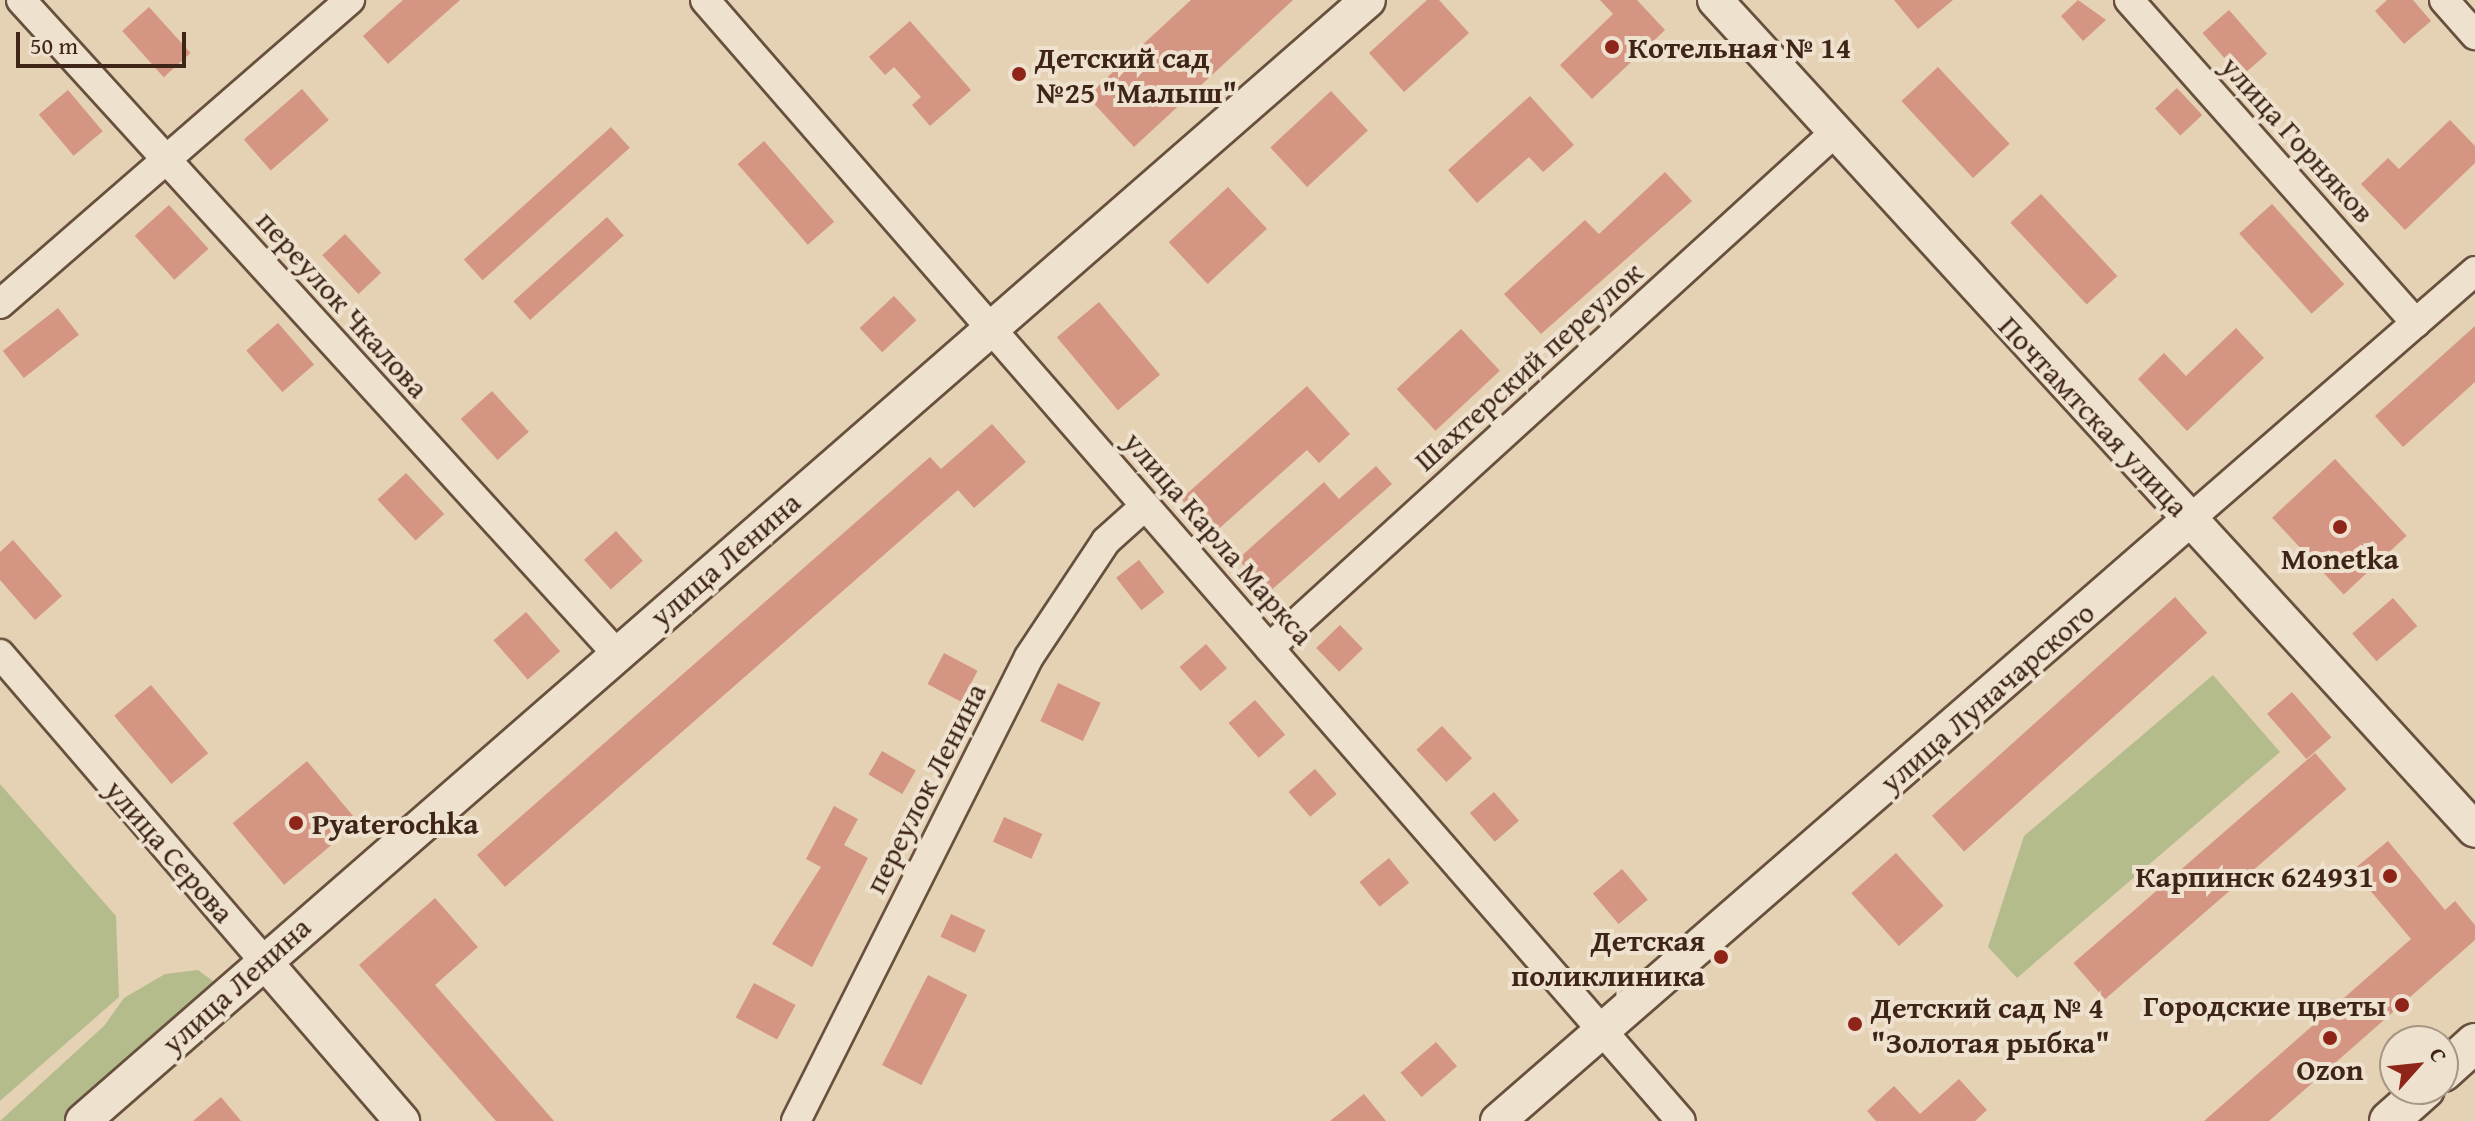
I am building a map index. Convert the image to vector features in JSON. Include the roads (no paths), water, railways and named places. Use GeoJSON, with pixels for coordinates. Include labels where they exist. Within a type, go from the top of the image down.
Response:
{"type":"FeatureCollection","features":[{"type":"Feature","properties":{"kind":"main road"},"geometry":{"type":"LineString","coordinates":[[2459,1058],[2475,1043]]}},
{"type":"Feature","properties":{"kind":"main road"},"geometry":{"type":"LineString","coordinates":[[2389,1121],[2407,1105]]}},
{"type":"Feature","properties":{"kind":"street","name":"переулок Чкалова"},"geometry":{"type":"LineString","coordinates":[[21,0],[616,653]]}},
{"type":"Feature","properties":{"kind":"street"},"geometry":{"type":"LineString","coordinates":[[0,304],[168,162],[350,0]]}},
{"type":"Feature","properties":{"kind":"street","name":"улица Карла Маркса"},"geometry":{"type":"LineString","coordinates":[[705,0],[1681,1121]]}},
{"type":"Feature","properties":{"kind":"street","name":"улица Ленина"},"geometry":{"type":"LineString","coordinates":[[83,1121],[263,960],[992,330],[1368,0]]}},
{"type":"Feature","properties":{"kind":"street","name":"Почтамтская улица"},"geometry":{"type":"LineString","coordinates":[[1715,0],[1833,134],[2475,830]]}},
{"type":"Feature","properties":{"kind":"street","name":"улица Горняков"},"geometry":{"type":"LineString","coordinates":[[2129,0],[2416,323]]}},
{"type":"Feature","properties":{"kind":"street"},"geometry":{"type":"LineString","coordinates":[[2444,0],[2475,35]]}},
{"type":"Feature","properties":{"kind":"street","name":"Шахтерский переулок"},"geometry":{"type":"LineString","coordinates":[[1269,648],[1833,134]]}},
{"type":"Feature","properties":{"kind":"street","name":"улица Луначарского"},"geometry":{"type":"LineString","coordinates":[[1498,1121],[2475,271]]}},
{"type":"Feature","properties":{"kind":"street","name":"переулок Ленина"},"geometry":{"type":"LineString","coordinates":[[796,1121],[1029,657],[1106,541],[1145,506]]}},
{"type":"Feature","properties":{"kind":"street","name":"улица Серова"},"geometry":{"type":"LineString","coordinates":[[0,654],[402,1121]]}},
{"type":"Feature","properties":{"kind":"place","name":"Котельная № 14"},"geometry":{"type":"Point","coordinates":[1612,47]}},
{"type":"Feature","properties":{"kind":"place","name":"Детский сад №25 \"Малыш\""},"geometry":{"type":"Point","coordinates":[1019,74]}},
{"type":"Feature","properties":{"kind":"place","name":"Monetka"},"geometry":{"type":"Point","coordinates":[2340,527]}},
{"type":"Feature","properties":{"kind":"place","name":"Pyaterochka"},"geometry":{"type":"Point","coordinates":[296,823]}},
{"type":"Feature","properties":{"kind":"place","name":"Карпинск 624931"},"geometry":{"type":"Point","coordinates":[2390,876]}},
{"type":"Feature","properties":{"kind":"place","name":"Детская поликлиника"},"geometry":{"type":"Point","coordinates":[1721,957]}},
{"type":"Feature","properties":{"kind":"place","name":"Городские цветы"},"geometry":{"type":"Point","coordinates":[2402,1005]}},
{"type":"Feature","properties":{"kind":"place","name":"Детский сад № 4 \"Золотая рыбка\""},"geometry":{"type":"Point","coordinates":[1855,1024]}},
{"type":"Feature","properties":{"kind":"place","name":"Ozon"},"geometry":{"type":"Point","coordinates":[2330,1038]}}]}
